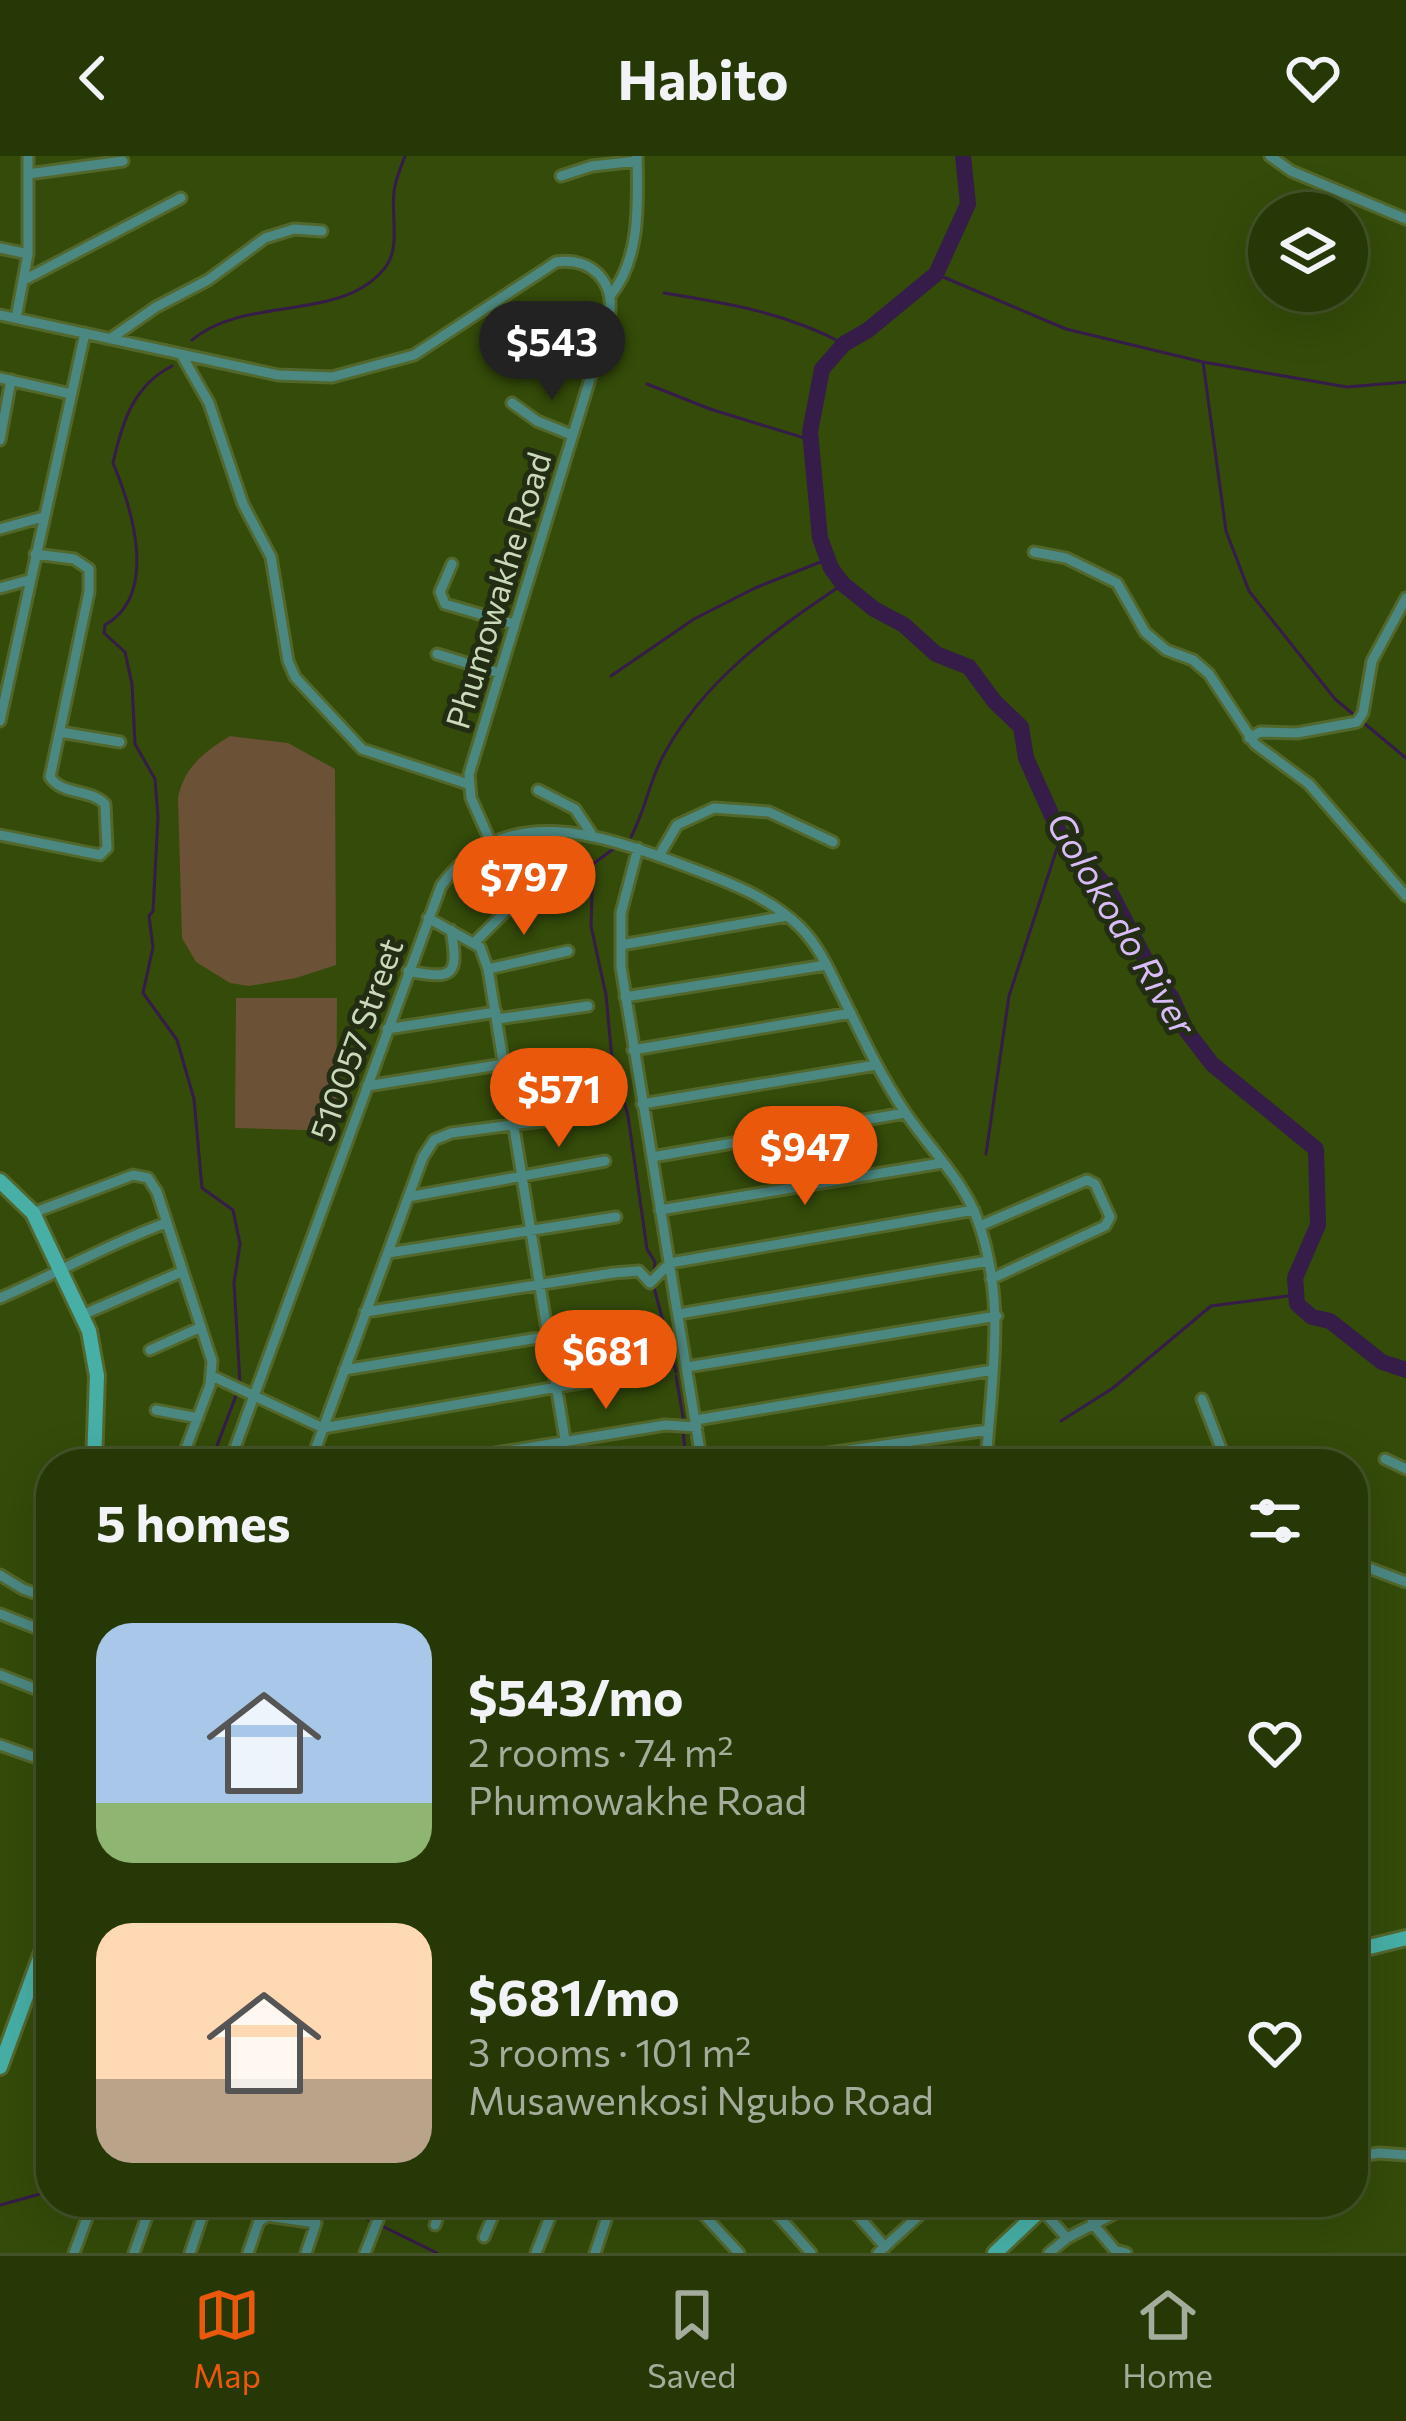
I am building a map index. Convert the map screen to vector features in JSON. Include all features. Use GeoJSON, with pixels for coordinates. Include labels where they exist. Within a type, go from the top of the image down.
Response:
{"type":"FeatureCollection","features":[{"type":"Feature","properties":{"kind":"street"},"geometry":{"type":"LineString","coordinates":[[16,318],[28,254],[28,156]]}},
{"type":"Feature","properties":{"kind":"street"},"geometry":{"type":"LineString","coordinates":[[1270,156],[1291,171],[1406,219]]}},
{"type":"Feature","properties":{"kind":"street"},"geometry":{"type":"LineString","coordinates":[[561,176],[638,159]]}},
{"type":"Feature","properties":{"kind":"street","name":"Phumowakhe Road"},"geometry":{"type":"LineString","coordinates":[[468,784],[608,317],[610,296],[630,261],[638,159]]}},
{"type":"Feature","properties":{"kind":"street"},"geometry":{"type":"LineString","coordinates":[[28,174],[123,161]]}},
{"type":"Feature","properties":{"kind":"street"},"geometry":{"type":"LineString","coordinates":[[24,280],[182,198]]}},
{"type":"Feature","properties":{"kind":"street"},"geometry":{"type":"LineString","coordinates":[[110,339],[208,280],[265,238],[294,230],[322,231]]}},
{"type":"Feature","properties":{"kind":"street"},"geometry":{"type":"LineString","coordinates":[[0,248],[28,254]]}},
{"type":"Feature","properties":{"kind":"street"},"geometry":{"type":"LineString","coordinates":[[0,315],[278,375],[332,377],[414,355],[556,262],[577,261],[592,268],[604,279],[610,296]]}},
{"type":"Feature","properties":{"kind":"street"},"geometry":{"type":"LineString","coordinates":[[0,721],[85,333]]}},
{"type":"Feature","properties":{"kind":"street"},"geometry":{"type":"LineString","coordinates":[[181,354],[209,403],[243,504],[271,557],[288,661],[295,677],[362,749],[468,784],[492,845]]}},
{"type":"Feature","properties":{"kind":"street"},"geometry":{"type":"LineString","coordinates":[[0,440],[6,379],[71,394]]}},
{"type":"Feature","properties":{"kind":"street"},"geometry":{"type":"LineString","coordinates":[[512,403],[537,421],[572,435]]}},
{"type":"Feature","properties":{"kind":"street"},"geometry":{"type":"LineString","coordinates":[[0,529],[44,517]]}},
{"type":"Feature","properties":{"kind":"street"},"geometry":{"type":"LineString","coordinates":[[1034,552],[1066,558],[1118,583],[1145,632],[1166,650],[1201,665],[1217,682],[1249,738],[1309,784],[1406,896]]}},
{"type":"Feature","properties":{"kind":"street"},"geometry":{"type":"LineString","coordinates":[[0,835],[100,855],[105,852],[105,804],[96,796],[57,786],[50,777],[90,575],[80,561],[35,554]]}},
{"type":"Feature","properties":{"kind":"street"},"geometry":{"type":"LineString","coordinates":[[452,564],[440,592],[445,604],[514,624]]}},
{"type":"Feature","properties":{"kind":"street"},"geometry":{"type":"LineString","coordinates":[[0,588],[29,580]]}},
{"type":"Feature","properties":{"kind":"street"},"geometry":{"type":"LineString","coordinates":[[1249,738],[1260,732],[1280,734],[1352,724],[1361,718],[1372,661],[1406,598]]}},
{"type":"Feature","properties":{"kind":"street"},"geometry":{"type":"LineString","coordinates":[[436,654],[499,673]]}},
{"type":"Feature","properties":{"kind":"street"},"geometry":{"type":"LineString","coordinates":[[60,732],[120,742]]}},
{"type":"Feature","properties":{"kind":"street"},"geometry":{"type":"LineString","coordinates":[[538,790],[580,814],[591,833]]}},
{"type":"Feature","properties":{"kind":"street"},"geometry":{"type":"LineString","coordinates":[[659,856],[677,825],[704,810],[727,807],[769,812],[833,842]]}},
{"type":"Feature","properties":{"kind":"street","name":"510057 Street"},"geometry":{"type":"LineString","coordinates":[[234,1449],[408,971],[448,876],[492,845],[545,830],[591,833],[731,883],[805,932],[876,1066],[974,1210],[980,1226],[997,1316],[987,1449]]}},
{"type":"Feature","properties":{"kind":"street"},"geometry":{"type":"LineString","coordinates":[[638,848],[621,913],[625,998],[700,1449]]}},
{"type":"Feature","properties":{"kind":"street"},"geometry":{"type":"LineString","coordinates":[[475,943],[510,907],[561,902]]}},
{"type":"Feature","properties":{"kind":"street"},"geometry":{"type":"LineString","coordinates":[[621,945],[787,916]]}},
{"type":"Feature","properties":{"kind":"street"},"geometry":{"type":"LineString","coordinates":[[428,918],[475,943],[488,968],[567,1449]]}},
{"type":"Feature","properties":{"kind":"street"},"geometry":{"type":"LineString","coordinates":[[408,971],[444,976],[452,971],[451,930]]}},
{"type":"Feature","properties":{"kind":"street"},"geometry":{"type":"LineString","coordinates":[[488,968],[568,951]]}},
{"type":"Feature","properties":{"kind":"street"},"geometry":{"type":"LineString","coordinates":[[625,998],[826,964]]}},
{"type":"Feature","properties":{"kind":"street"},"geometry":{"type":"LineString","coordinates":[[387,1029],[588,1006]]}},
{"type":"Feature","properties":{"kind":"street"},"geometry":{"type":"LineString","coordinates":[[633,1050],[851,1013]]}},
{"type":"Feature","properties":{"kind":"street"},"geometry":{"type":"LineString","coordinates":[[367,1086],[592,1057]]}},
{"type":"Feature","properties":{"kind":"street"},"geometry":{"type":"LineString","coordinates":[[643,1104],[876,1066]]}},
{"type":"Feature","properties":{"kind":"street"},"geometry":{"type":"LineString","coordinates":[[315,1449],[408,1197],[434,1140],[451,1133],[602,1113]]}},
{"type":"Feature","properties":{"kind":"street"},"geometry":{"type":"LineString","coordinates":[[652,1156],[905,1113]]}},
{"type":"Feature","properties":{"kind":"street"},"geometry":{"type":"LineString","coordinates":[[408,1197],[605,1161]]}},
{"type":"Feature","properties":{"kind":"street"},"geometry":{"type":"LineString","coordinates":[[660,1210],[942,1162]]}},
{"type":"Feature","properties":{"kind":"street"},"geometry":{"type":"LineString","coordinates":[[34,1214],[139,1174],[154,1186],[210,1351],[212,1376],[186,1449]]}},
{"type":"Feature","properties":{"kind":"street"},"geometry":{"type":"LineString","coordinates":[[980,1226],[1087,1180],[1095,1184],[1110,1217],[1105,1226],[991,1279]]}},
{"type":"Feature","properties":{"kind":"street"},"geometry":{"type":"LineString","coordinates":[[1,1182],[34,1214],[82,1316],[97,1376],[97,1449]]}},
{"type":"Feature","properties":{"kind":"street"},"geometry":{"type":"LineString","coordinates":[[365,1312],[639,1271],[650,1283],[670,1263],[974,1210]]}},
{"type":"Feature","properties":{"kind":"street"},"geometry":{"type":"LineString","coordinates":[[388,1253],[616,1217]]}},
{"type":"Feature","properties":{"kind":"street"},"geometry":{"type":"LineString","coordinates":[[0,1298],[62,1272],[106,1245],[166,1223]]}},
{"type":"Feature","properties":{"kind":"street"},"geometry":{"type":"LineString","coordinates":[[679,1314],[988,1261]]}},
{"type":"Feature","properties":{"kind":"street"},"geometry":{"type":"LineString","coordinates":[[82,1316],[181,1272]]}},
{"type":"Feature","properties":{"kind":"street"},"geometry":{"type":"LineString","coordinates":[[687,1367],[997,1316]]}},
{"type":"Feature","properties":{"kind":"street"},"geometry":{"type":"LineString","coordinates":[[344,1370],[635,1322]]}},
{"type":"Feature","properties":{"kind":"street"},"geometry":{"type":"LineString","coordinates":[[150,1350],[201,1327]]}},
{"type":"Feature","properties":{"kind":"street"},"geometry":{"type":"LineString","coordinates":[[523,1449],[696,1424],[993,1370]]}},
{"type":"Feature","properties":{"kind":"street"},"geometry":{"type":"LineString","coordinates":[[212,1376],[323,1428],[637,1373]]}},
{"type":"Feature","properties":{"kind":"street"},"geometry":{"type":"LineString","coordinates":[[1202,1400],[1221,1449]]}},
{"type":"Feature","properties":{"kind":"street"},"geometry":{"type":"LineString","coordinates":[[156,1410],[198,1418]]}},
{"type":"Feature","properties":{"kind":"street"},"geometry":{"type":"LineString","coordinates":[[857,1449],[988,1430]]}},
{"type":"Feature","properties":{"kind":"street"},"geometry":{"type":"LineString","coordinates":[[1385,1460],[1406,1469]]}},
{"type":"Feature","properties":{"kind":"street"},"geometry":{"type":"LineString","coordinates":[[1368,1568],[1406,1582]]}},
{"type":"Feature","properties":{"kind":"street"},"geometry":{"type":"LineString","coordinates":[[0,1575],[36,1594]]}},
{"type":"Feature","properties":{"kind":"street"},"geometry":{"type":"LineString","coordinates":[[0,1613],[36,1628]]}},
{"type":"Feature","properties":{"kind":"street"},"geometry":{"type":"LineString","coordinates":[[0,1675],[36,1689]]}},
{"type":"Feature","properties":{"kind":"street"},"geometry":{"type":"LineString","coordinates":[[0,1744],[36,1757]]}},
{"type":"Feature","properties":{"kind":"street"},"geometry":{"type":"LineString","coordinates":[[1368,1948],[1406,1938]]}},
{"type":"Feature","properties":{"kind":"street"},"geometry":{"type":"LineString","coordinates":[[0,2067],[36,1969]]}},
{"type":"Feature","properties":{"kind":"street"},"geometry":{"type":"LineString","coordinates":[[1368,2154],[1406,2155]]}},
{"type":"Feature","properties":{"kind":"street"},"geometry":{"type":"LineString","coordinates":[[74,2253],[87,2217]]}},
{"type":"Feature","properties":{"kind":"street"},"geometry":{"type":"LineString","coordinates":[[134,2253],[147,2217]]}},
{"type":"Feature","properties":{"kind":"street"},"geometry":{"type":"LineString","coordinates":[[190,2253],[202,2217]]}},
{"type":"Feature","properties":{"kind":"street"},"geometry":{"type":"LineString","coordinates":[[248,2253],[259,2221],[266,2217]]}},
{"type":"Feature","properties":{"kind":"street"},"geometry":{"type":"LineString","coordinates":[[275,2217],[316,2223],[306,2253]]}},
{"type":"Feature","properties":{"kind":"street"},"geometry":{"type":"LineString","coordinates":[[365,2253],[379,2217]]}},
{"type":"Feature","properties":{"kind":"street"},"geometry":{"type":"LineString","coordinates":[[435,2225],[438,2217]]}},
{"type":"Feature","properties":{"kind":"street"},"geometry":{"type":"LineString","coordinates":[[484,2237],[493,2217]]}},
{"type":"Feature","properties":{"kind":"street"},"geometry":{"type":"LineString","coordinates":[[536,2253],[550,2217]]}},
{"type":"Feature","properties":{"kind":"street"},"geometry":{"type":"LineString","coordinates":[[595,2253],[607,2217]]}},
{"type":"Feature","properties":{"kind":"street"},"geometry":{"type":"LineString","coordinates":[[706,2217],[739,2253]]}},
{"type":"Feature","properties":{"kind":"street"},"geometry":{"type":"LineString","coordinates":[[779,2217],[811,2253]]}},
{"type":"Feature","properties":{"kind":"street"},"geometry":{"type":"LineString","coordinates":[[857,2217],[882,2250],[914,2217]]}},
{"type":"Feature","properties":{"kind":"street"},"geometry":{"type":"LineString","coordinates":[[995,2253],[1030,2217]]}},
{"type":"Feature","properties":{"kind":"street"},"geometry":{"type":"LineString","coordinates":[[1052,2217],[1067,2238]]}},
{"type":"Feature","properties":{"kind":"street"},"geometry":{"type":"LineString","coordinates":[[1049,2253],[1105,2217]]}},
{"type":"Feature","properties":{"kind":"street"},"geometry":{"type":"LineString","coordinates":[[1092,2223],[1119,2252]]}},
{"type":"Feature","properties":{"kind":"shaded area"},"geometry":{"type":"Polygon","coordinates":[[[230,736],[288,743],[335,769],[336,965],[249,986],[230,983],[196,962],[182,938],[178,798],[196,761],[230,736]]]}},
{"type":"Feature","properties":{"kind":"shaded area"},"geometry":{"type":"Polygon","coordinates":[[[236,998],[337,998],[336,1131],[235,1128],[236,998]]]}},
{"type":"Feature","properties":{"kind":"waterway"},"geometry":{"type":"LineString","coordinates":[[192,340],[239,317],[321,303],[369,283],[391,257],[393,201],[405,156]]}},
{"type":"Feature","properties":{"kind":"waterway","name":"Golokodo River"},"geometry":{"type":"LineString","coordinates":[[963,156],[968,204],[936,274],[844,344],[822,369],[810,432],[820,538],[843,584],[904,625],[936,654],[969,667],[1021,727],[1026,758],[1061,836],[1108,888],[1186,1030],[1212,1064],[1316,1149],[1318,1225],[1295,1278],[1297,1304],[1312,1317],[1330,1321],[1382,1362],[1406,1370]]}},
{"type":"Feature","properties":{"kind":"waterway"},"geometry":{"type":"LineString","coordinates":[[936,274],[1066,329],[1203,362],[1347,387],[1406,382]]}},
{"type":"Feature","properties":{"kind":"waterway"},"geometry":{"type":"LineString","coordinates":[[664,293],[779,317],[844,344]]}},
{"type":"Feature","properties":{"kind":"waterway"},"geometry":{"type":"LineString","coordinates":[[1203,362],[1226,531],[1249,591],[1335,699],[1406,758]]}},
{"type":"Feature","properties":{"kind":"waterway"},"geometry":{"type":"LineString","coordinates":[[172,366],[139,394],[113,463],[133,525],[136,571],[132,593],[122,611],[105,625],[104,633],[125,652],[135,744],[155,779],[158,817],[149,916],[153,947],[143,993],[177,1040],[194,1099],[202,1188],[233,1210],[240,1244],[234,1283],[240,1383]]}},
{"type":"Feature","properties":{"kind":"waterway"},"geometry":{"type":"LineString","coordinates":[[647,384],[811,440]]}},
{"type":"Feature","properties":{"kind":"waterway"},"geometry":{"type":"LineString","coordinates":[[611,676],[694,619],[828,559]]}},
{"type":"Feature","properties":{"kind":"waterway"},"geometry":{"type":"LineString","coordinates":[[631,837],[662,758],[698,705],[741,660],[843,584]]}},
{"type":"Feature","properties":{"kind":"waterway"},"geometry":{"type":"LineString","coordinates":[[986,1154],[1009,996],[1061,836]]}},
{"type":"Feature","properties":{"kind":"waterway"},"geometry":{"type":"LineString","coordinates":[[616,847],[593,864],[591,926],[654,1271]]}},
{"type":"Feature","properties":{"kind":"waterway"},"geometry":{"type":"LineString","coordinates":[[654,1287],[676,1372]]}},
{"type":"Feature","properties":{"kind":"waterway"},"geometry":{"type":"LineString","coordinates":[[1061,1421],[1113,1388],[1211,1306],[1296,1295]]}},
{"type":"Feature","properties":{"kind":"waterway"},"geometry":{"type":"LineString","coordinates":[[676,1376],[684,1423]]}},
{"type":"Feature","properties":{"kind":"waterway"},"geometry":{"type":"LineString","coordinates":[[216,1449],[237,1393]]}},
{"type":"Feature","properties":{"kind":"waterway"},"geometry":{"type":"LineString","coordinates":[[683,1430],[685,1449]]}},
{"type":"Feature","properties":{"kind":"waterway"},"geometry":{"type":"LineString","coordinates":[[0,2205],[36,2195]]}},
{"type":"Feature","properties":{"kind":"waterway"},"geometry":{"type":"LineString","coordinates":[[364,2217],[372,2222]]}},
{"type":"Feature","properties":{"kind":"waterway"},"geometry":{"type":"LineString","coordinates":[[382,2226],[437,2253]]}}]}
